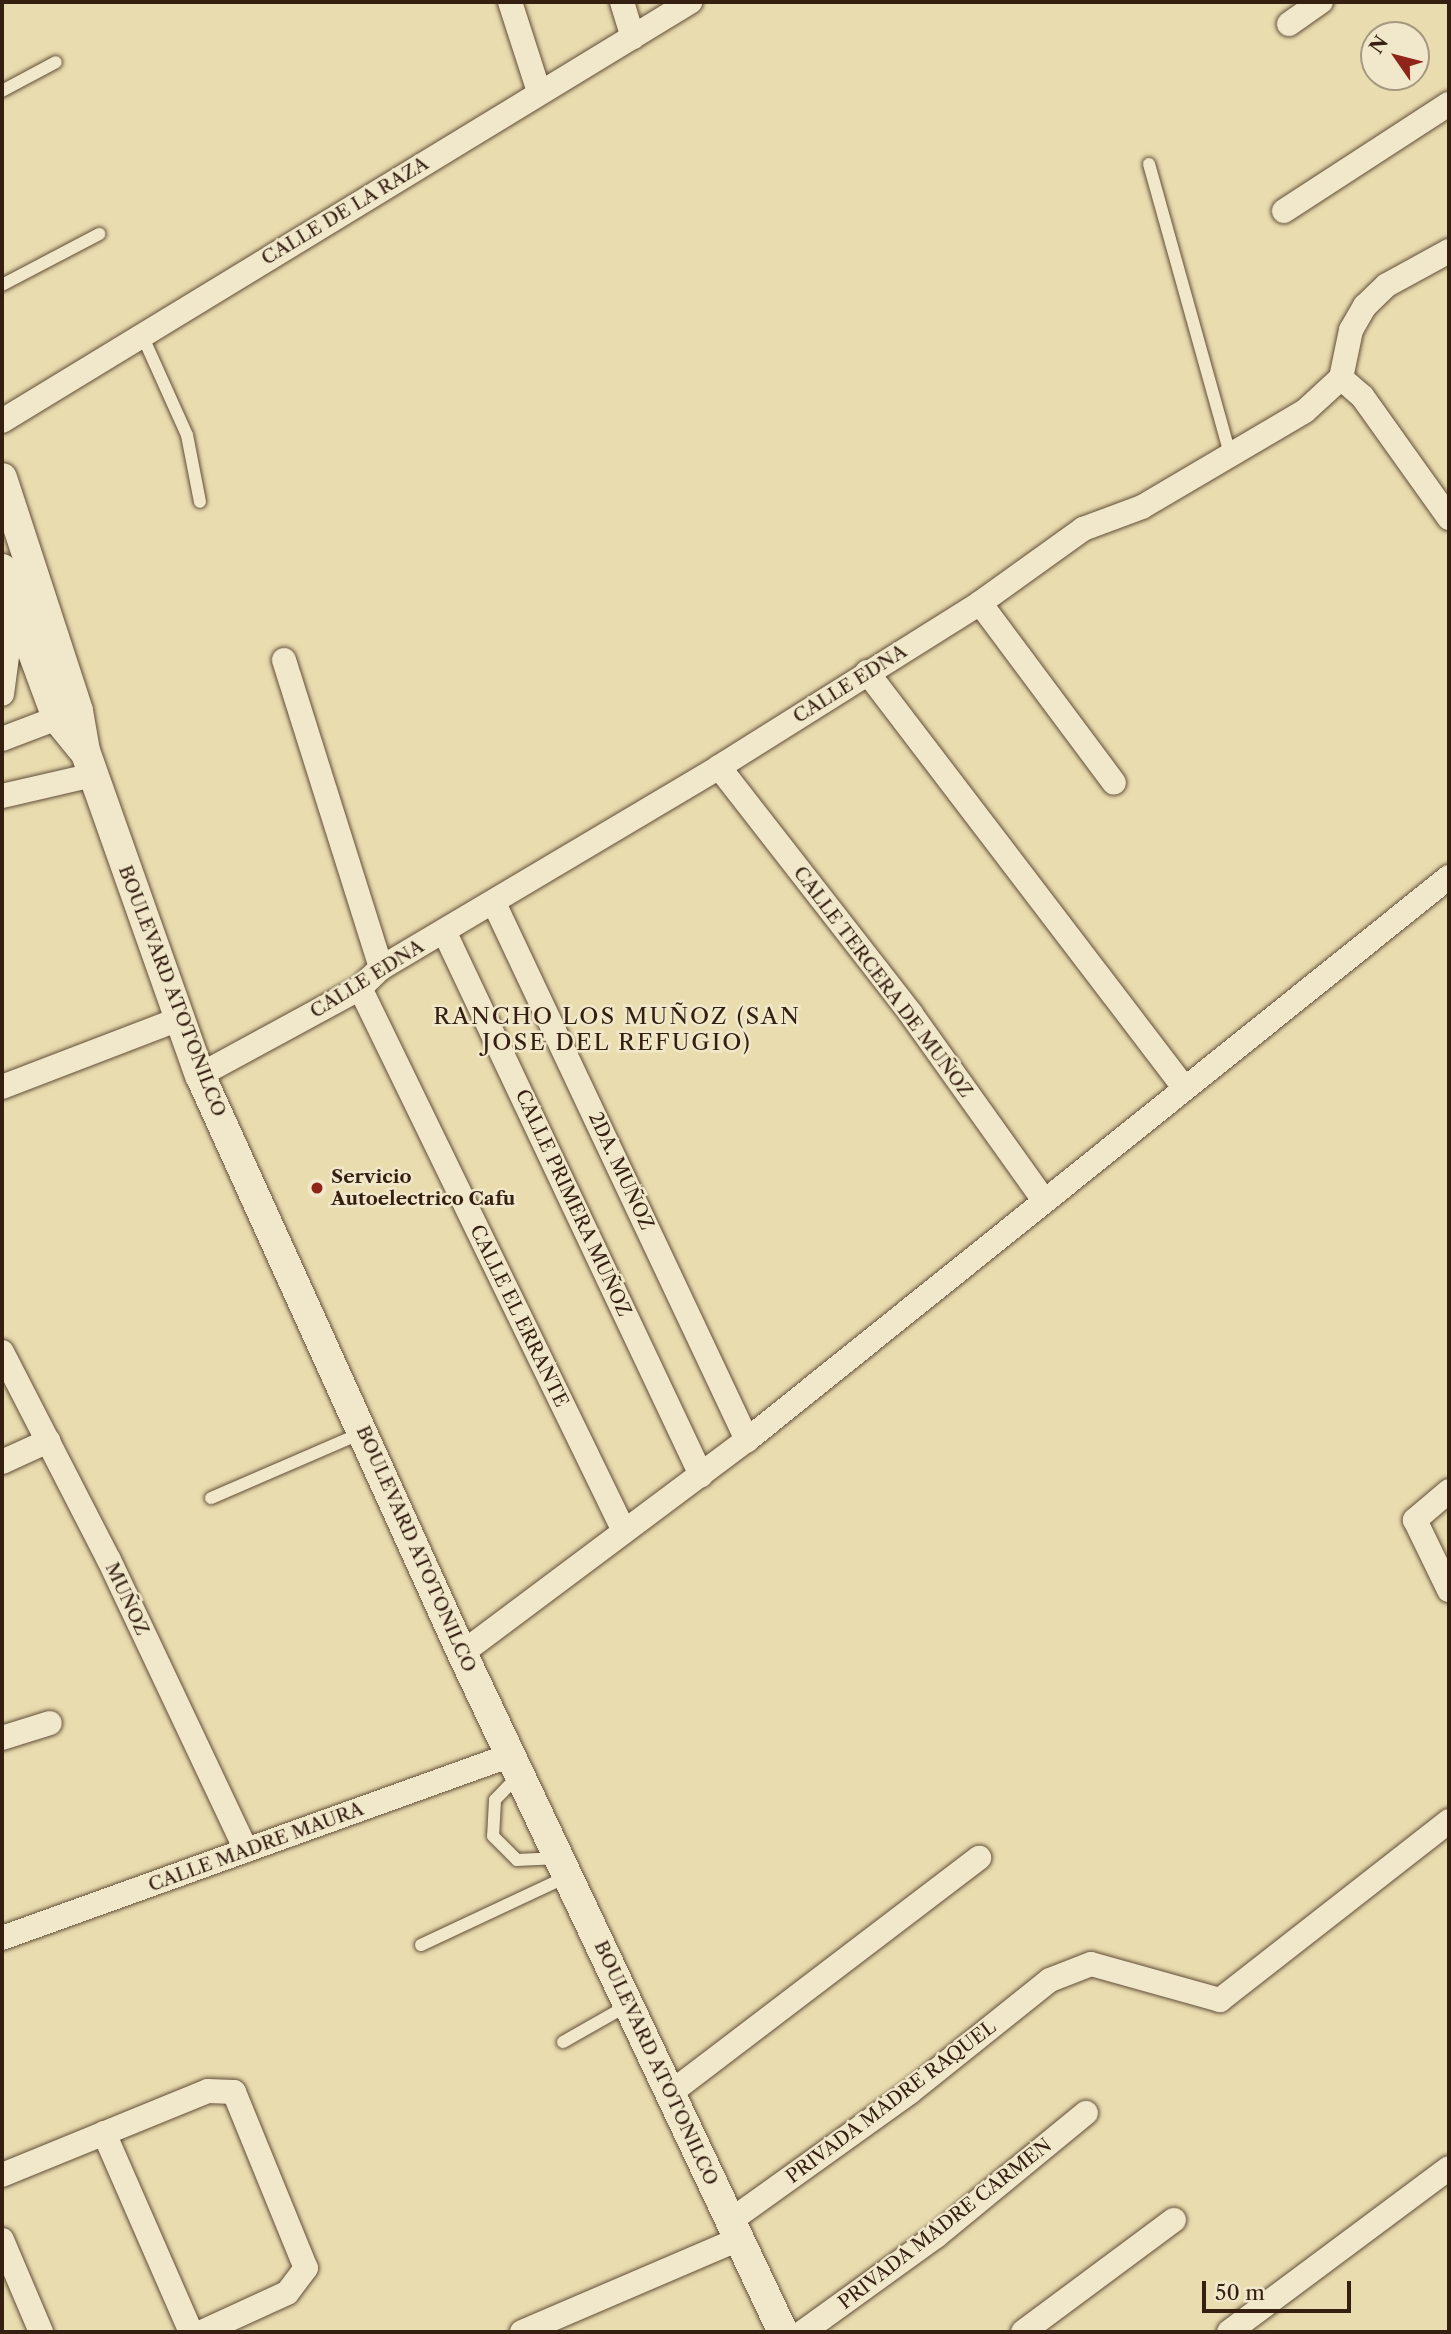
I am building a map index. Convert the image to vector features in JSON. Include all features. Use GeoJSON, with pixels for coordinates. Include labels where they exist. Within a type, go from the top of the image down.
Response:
{"type":"FeatureCollection","features":[{"type":"Feature","properties":{"kind":"street"},"geometry":{"type":"LineString","coordinates":[[510,2],[539,92]]}},
{"type":"Feature","properties":{"kind":"street"},"geometry":{"type":"LineString","coordinates":[[622,2],[633,37]]}},
{"type":"Feature","properties":{"kind":"street","name":"CALLE DE LA RAZA"},"geometry":{"type":"LineString","coordinates":[[2,421],[690,2]]}},
{"type":"Feature","properties":{"kind":"street"},"geometry":{"type":"LineString","coordinates":[[1289,24],[1321,2]]}},
{"type":"Feature","properties":{"kind":"street"},"geometry":{"type":"LineString","coordinates":[[1284,211],[1449,104]]}},
{"type":"Feature","properties":{"kind":"street"},"geometry":{"type":"LineString","coordinates":[[1449,251],[1387,285],[1365,306],[1351,330],[1341,378],[1362,396],[1449,518]]}},
{"type":"Feature","properties":{"kind":"street","name":"CALLE EDNA"},"geometry":{"type":"LineString","coordinates":[[200,1075],[360,988],[381,968],[719,767],[980,603],[1083,528],[1142,507],[1305,411],[1341,378]]}},
{"type":"Feature","properties":{"kind":"street","name":"BOULEVARD ATOTONILCO"},"geometry":{"type":"LineString","coordinates":[[2,478],[13,592],[89,763],[200,1075],[462,1653],[783,2332]]}},
{"type":"Feature","properties":{"kind":"street"},"geometry":{"type":"LineString","coordinates":[[2,694],[13,592]]}},
{"type":"Feature","properties":{"kind":"street"},"geometry":{"type":"LineString","coordinates":[[980,603],[1114,783]]}},
{"type":"Feature","properties":{"kind":"street"},"geometry":{"type":"LineString","coordinates":[[284,660],[381,968]]}},
{"type":"Feature","properties":{"kind":"street"},"geometry":{"type":"LineString","coordinates":[[867,673],[1183,1086]]}},
{"type":"Feature","properties":{"kind":"street"},"geometry":{"type":"LineString","coordinates":[[2,739],[67,714]]}},
{"type":"Feature","properties":{"kind":"street"},"geometry":{"type":"LineString","coordinates":[[2,796],[89,763]]}},
{"type":"Feature","properties":{"kind":"street","name":"CALLE TERCERA DE MUÑOZ"},"geometry":{"type":"LineString","coordinates":[[719,767],[911,1014],[1043,1199]]}},
{"type":"Feature","properties":{"kind":"street"},"geometry":{"type":"LineString","coordinates":[[462,1653],[747,1440],[1183,1086],[1449,877]]}},
{"type":"Feature","properties":{"kind":"street","name":"2DA. MUÑOZ"},"geometry":{"type":"LineString","coordinates":[[494,903],[747,1440]]}},
{"type":"Feature","properties":{"kind":"street","name":"CALLE PRIMERA MUÑOZ"},"geometry":{"type":"LineString","coordinates":[[444,931],[701,1475]]}},
{"type":"Feature","properties":{"kind":"street","name":"CALLE EL ERRANTE"},"geometry":{"type":"LineString","coordinates":[[360,988],[625,1531]]}},
{"type":"Feature","properties":{"kind":"street"},"geometry":{"type":"LineString","coordinates":[[2,1087],[179,1019]]}},
{"type":"Feature","properties":{"kind":"street","name":"MUÑOZ"},"geometry":{"type":"LineString","coordinates":[[2,1352],[48,1441],[246,1850]]}},
{"type":"Feature","properties":{"kind":"street"},"geometry":{"type":"LineString","coordinates":[[2,1461],[48,1441]]}},
{"type":"Feature","properties":{"kind":"street"},"geometry":{"type":"LineString","coordinates":[[1449,1490],[1418,1514],[1418,1532],[1449,1590]]}},
{"type":"Feature","properties":{"kind":"street"},"geometry":{"type":"LineString","coordinates":[[2,1738],[50,1723]]}},
{"type":"Feature","properties":{"kind":"street","name":"CALLE MADRE MAURA"},"geometry":{"type":"LineString","coordinates":[[2,1938],[246,1850],[516,1765]]}},
{"type":"Feature","properties":{"kind":"street","name":"PRIVADA MADRE RAQUEL"},"geometry":{"type":"LineString","coordinates":[[522,2332],[734,2230],[1050,1980],[1091,1964],[1220,2000],[1449,1821]]}},
{"type":"Feature","properties":{"kind":"street"},"geometry":{"type":"LineString","coordinates":[[669,2094],[979,1858]]}},
{"type":"Feature","properties":{"kind":"street"},"geometry":{"type":"LineString","coordinates":[[2,2175],[219,2089],[234,2092],[251,2121],[306,2268],[287,2293],[202,2332]]}},
{"type":"Feature","properties":{"kind":"street","name":"PRIVADA MADRE CARMEN"},"geometry":{"type":"LineString","coordinates":[[803,2332],[936,2236],[1086,2113]]}},
{"type":"Feature","properties":{"kind":"street"},"geometry":{"type":"LineString","coordinates":[[104,2133],[191,2332]]}},
{"type":"Feature","properties":{"kind":"street"},"geometry":{"type":"LineString","coordinates":[[1230,2332],[1449,2168]]}},
{"type":"Feature","properties":{"kind":"street"},"geometry":{"type":"LineString","coordinates":[[1023,2332],[1174,2220]]}},
{"type":"Feature","properties":{"kind":"street"},"geometry":{"type":"LineString","coordinates":[[2,2241],[41,2332]]}},
{"type":"Feature","properties":{"kind":"lane"},"geometry":{"type":"LineString","coordinates":[[2,91],[56,62]]}},
{"type":"Feature","properties":{"kind":"lane"},"geometry":{"type":"LineString","coordinates":[[1149,164],[1230,455]]}},
{"type":"Feature","properties":{"kind":"lane"},"geometry":{"type":"LineString","coordinates":[[2,285],[99,234]]}},
{"type":"Feature","properties":{"kind":"lane"},"geometry":{"type":"LineString","coordinates":[[142,335],[187,435],[200,502]]}},
{"type":"Feature","properties":{"kind":"lane"},"geometry":{"type":"LineString","coordinates":[[211,1498],[363,1432]]}},
{"type":"Feature","properties":{"kind":"lane"},"geometry":{"type":"LineString","coordinates":[[516,1765],[495,1800],[494,1836],[517,1860],[565,1867]]}},
{"type":"Feature","properties":{"kind":"lane"},"geometry":{"type":"LineString","coordinates":[[421,1945],[565,1867]]}},
{"type":"Feature","properties":{"kind":"lane"},"geometry":{"type":"LineString","coordinates":[[563,2042],[628,2005]]}},
{"type":"Feature","properties":{"kind":"place","name":"Servicio Autoelectrico Cafu"},"geometry":{"type":"Point","coordinates":[317,1188]}},
{"type":"Feature","properties":{"kind":"district","name":"RANCHO LOS MUÑOZ (SAN JOSE DEL REFUGIO)"},"geometry":{"type":"Point","coordinates":[617,1029]}}]}
